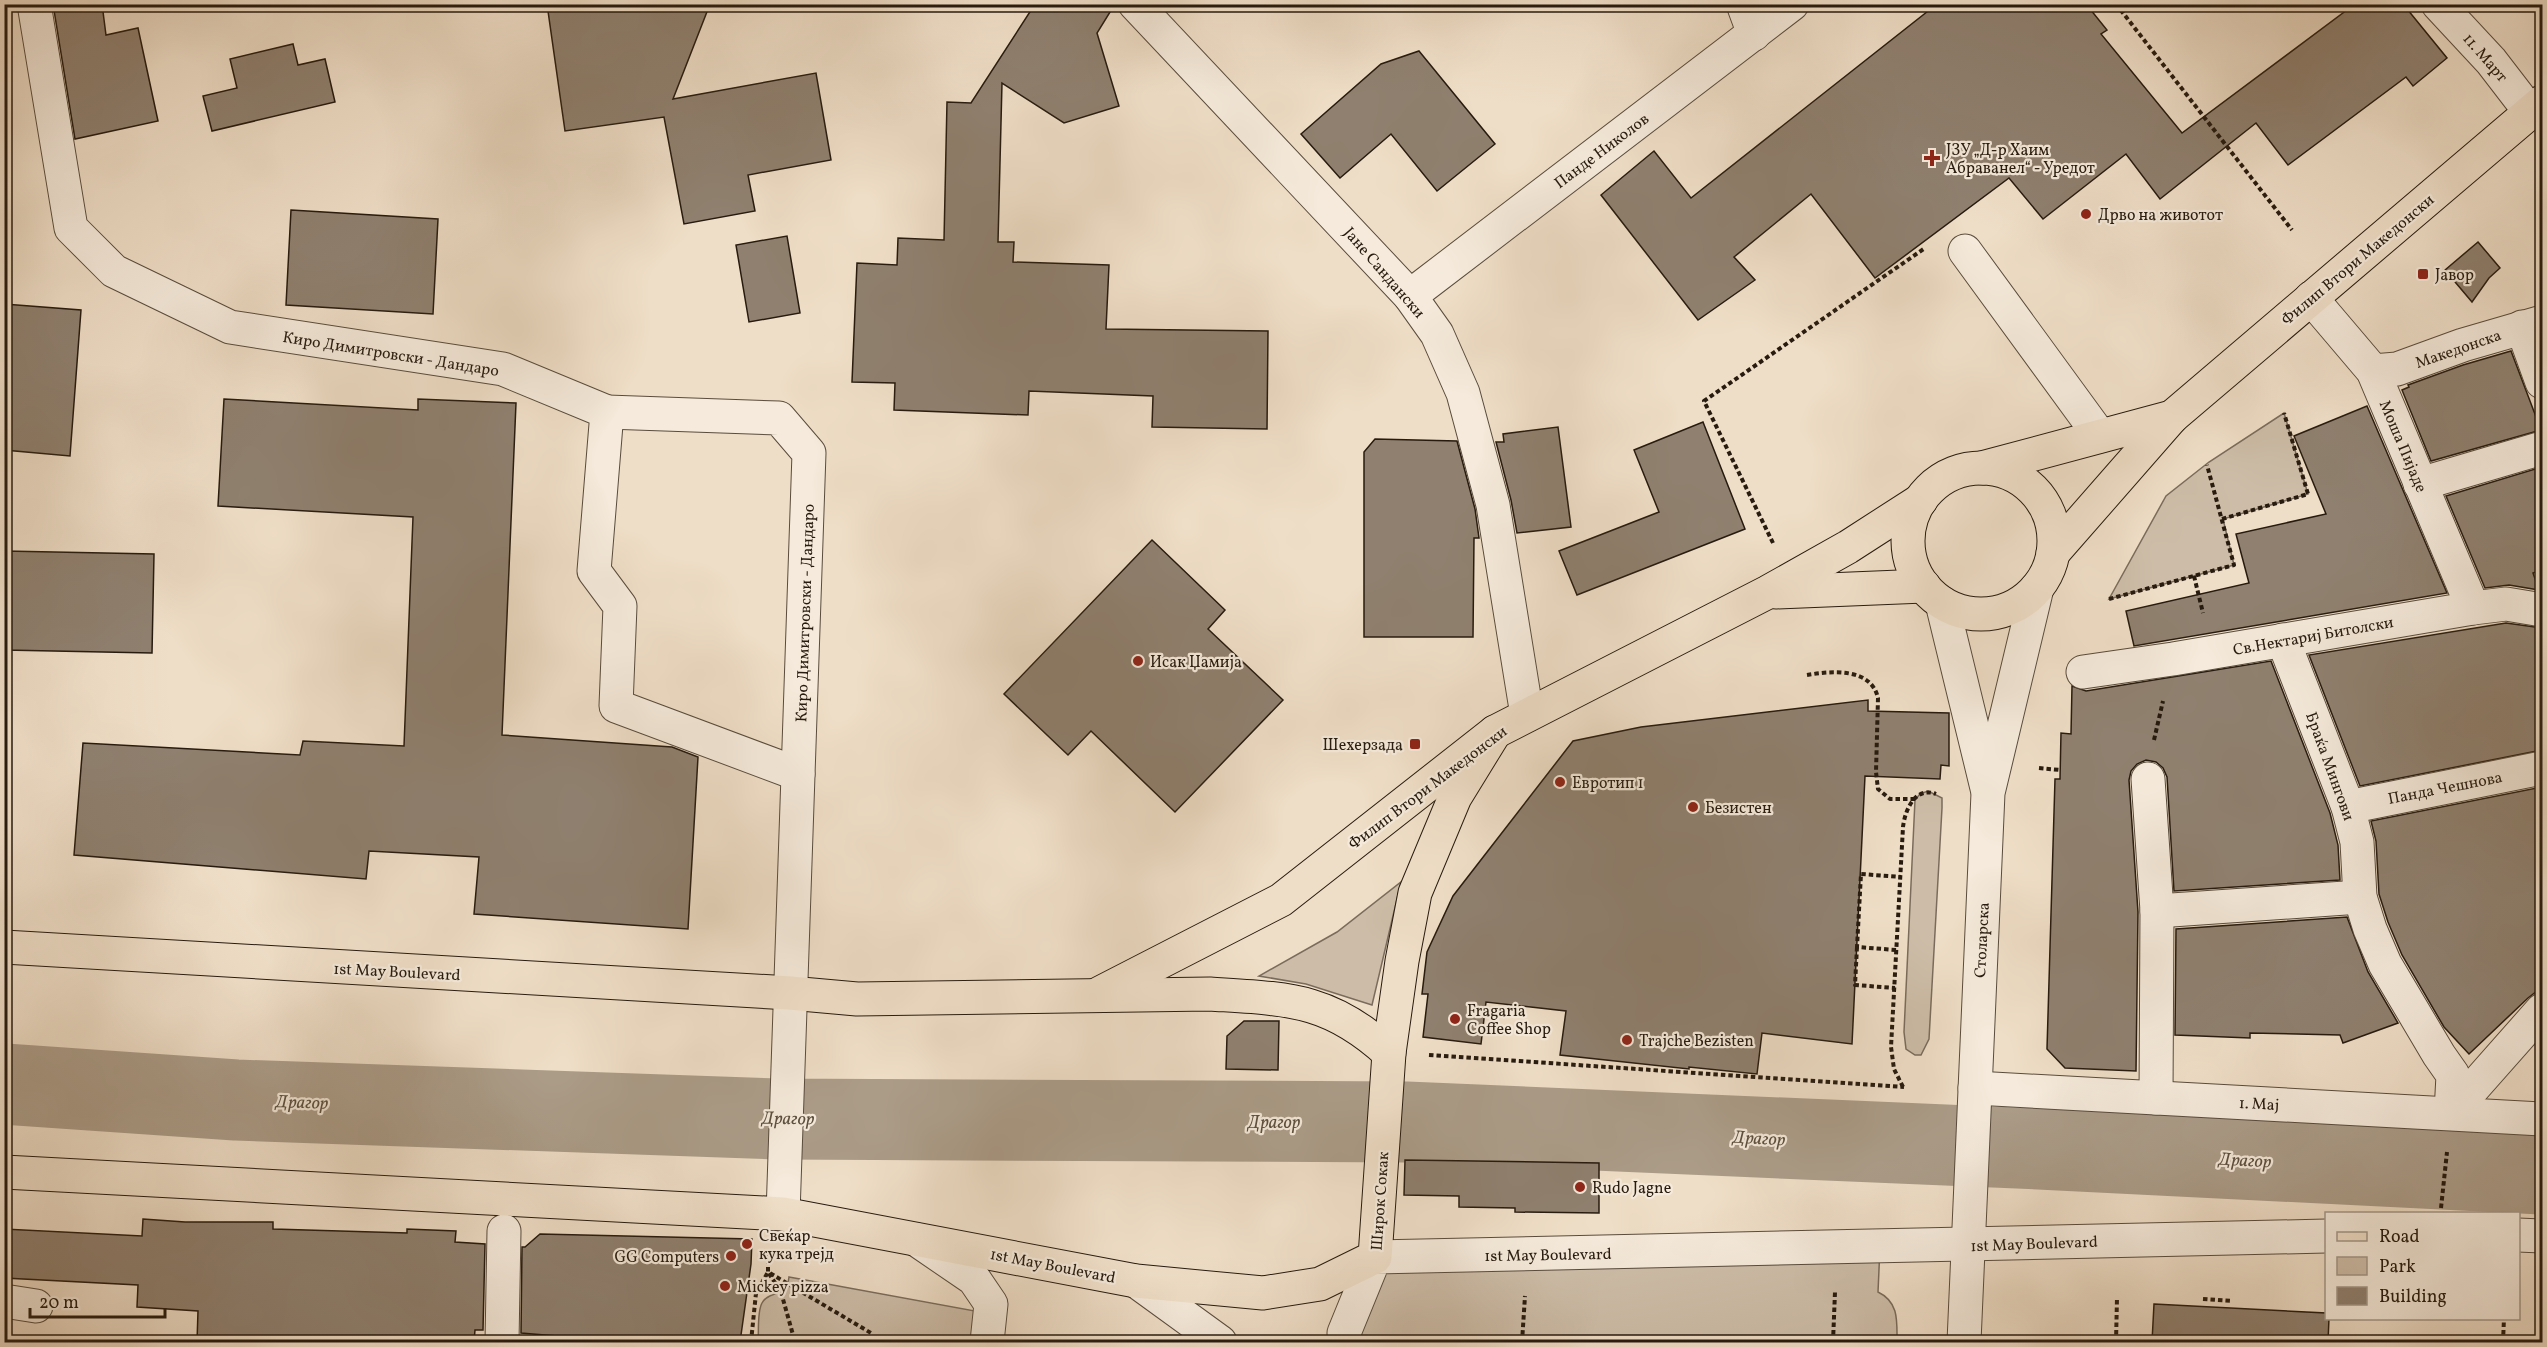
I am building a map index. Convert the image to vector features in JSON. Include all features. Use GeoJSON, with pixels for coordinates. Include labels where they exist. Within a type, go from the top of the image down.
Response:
{"type":"FeatureCollection","features":[{"type":"Feature","properties":{"kind":"main road","name":"Филип Втори Македонски"},"geometry":{"type":"LineString","coordinates":[[2054,553],[2172,417],[2537,107]]}},
{"type":"Feature","properties":{"kind":"main road","name":"Филип Втори Македонски"},"geometry":{"type":"LineString","coordinates":[[1979,468],[2172,417]]}},
{"type":"Feature","properties":{"kind":"main road"},"geometry":{"type":"LineString","coordinates":[[1979,468],[2000,471],[2020,480],[2036,493],[2048,511],[2054,531],[2054,553],[2048,571],[2037,588],[2021,602],[2003,611],[1982,615],[1961,612],[1933,594],[1912,566],[1908,544],[1911,520],[1921,500],[1936,483],[1956,472],[1979,468]]}},
{"type":"Feature","properties":{"kind":"main road","name":"Филип Втори Македонски"},"geometry":{"type":"LineString","coordinates":[[1096,995],[1281,900],[1495,732],[1768,592],[1848,547],[1921,500]]}},
{"type":"Feature","properties":{"kind":"main road","name":"Филип Втори Македонски"},"geometry":{"type":"LineString","coordinates":[[1768,592],[1933,594]]}},
{"type":"Feature","properties":{"kind":"main road","name":"Широк Сокак"},"geometry":{"type":"LineString","coordinates":[[1375,1257],[1388,1064],[1402,961],[1415,893],[1455,797],[1495,732]]}},
{"type":"Feature","properties":{"kind":"main road","name":"1st May Boulevard"},"geometry":{"type":"LineString","coordinates":[[4,947],[790,993],[857,999],[1210,994],[1284,999],[1335,1013],[1367,1032],[1388,1064]]}},
{"type":"Feature","properties":{"kind":"main road","name":"1st May Boulevard"},"geometry":{"type":"LineString","coordinates":[[4,1172],[783,1214],[1136,1281],[1263,1293],[1320,1284],[1375,1257]]}},
{"type":"Feature","properties":{"kind":"street","name":"Киро Димитровски - Дандаро"},"geometry":{"type":"LineString","coordinates":[[34,4],[71,228],[114,272],[230,327],[503,369],[607,412],[779,418],[809,453],[790,993]]}},
{"type":"Feature","properties":{"kind":"street","name":"Јане Сандански"},"geometry":{"type":"LineString","coordinates":[[1135,4],[1410,296],[1437,334],[1463,393],[1493,505],[1527,715]]}},
{"type":"Feature","properties":{"kind":"street","name":"Панде Николов"},"geometry":{"type":"LineString","coordinates":[[1410,296],[1748,19],[1792,4]]}},
{"type":"Feature","properties":{"kind":"street","name":"11. Март"},"geometry":{"type":"LineString","coordinates":[[2438,4],[2537,107]]}},
{"type":"Feature","properties":{"kind":"street"},"geometry":{"type":"LineString","coordinates":[[1965,251],[2100,436]]}},
{"type":"Feature","properties":{"kind":"street","name":"Моша Пијаде"},"geometry":{"type":"LineString","coordinates":[[2311,298],[2373,371],[2472,608]]}},
{"type":"Feature","properties":{"kind":"street"},"geometry":{"type":"LineString","coordinates":[[2532,324],[2542,382]]}},
{"type":"Feature","properties":{"kind":"street","name":"Македонска"},"geometry":{"type":"LineString","coordinates":[[2373,371],[2397,369],[2532,324]]}},
{"type":"Feature","properties":{"kind":"street"},"geometry":{"type":"LineString","coordinates":[[607,412],[594,571],[620,606],[616,706],[798,774]]}},
{"type":"Feature","properties":{"kind":"street"},"geometry":{"type":"LineString","coordinates":[[2420,484],[2542,448]]}},
{"type":"Feature","properties":{"kind":"street","name":"Столарска"},"geometry":{"type":"LineString","coordinates":[[1964,1342],[1988,793],[2037,588]]}},
{"type":"Feature","properties":{"kind":"street","name":"Столарска"},"geometry":{"type":"LineString","coordinates":[[1933,594],[1988,793]]}},
{"type":"Feature","properties":{"kind":"street","name":"Св.Нектариј Битолски"},"geometry":{"type":"LineString","coordinates":[[2083,672],[2472,608],[2506,604],[2542,610]]}},
{"type":"Feature","properties":{"kind":"street","name":"Браќа Мингови"},"geometry":{"type":"LineString","coordinates":[[2283,640],[2348,807],[2357,842],[2360,897],[2385,964],[2453,1075],[2450,1127]]}},
{"type":"Feature","properties":{"kind":"street","name":"Панда Чешнова"},"geometry":{"type":"LineString","coordinates":[[2348,807],[2542,768]]}},
{"type":"Feature","properties":{"kind":"street"},"geometry":{"type":"LineString","coordinates":[[2148,779],[2157,911],[2156,1098]]}},
{"type":"Feature","properties":{"kind":"street"},"geometry":{"type":"LineString","coordinates":[[2157,911],[2360,897]]}},
{"type":"Feature","properties":{"kind":"street"},"geometry":{"type":"LineString","coordinates":[[783,1214],[790,993]]}},
{"type":"Feature","properties":{"kind":"street"},"geometry":{"type":"LineString","coordinates":[[2450,1127],[2537,1019]]}},
{"type":"Feature","properties":{"kind":"street","name":"1. Мај"},"geometry":{"type":"LineString","coordinates":[[1974,1097],[2156,1098],[2450,1127],[2542,1119]]}},
{"type":"Feature","properties":{"kind":"street"},"geometry":{"type":"LineString","coordinates":[[502,1342],[504,1231]]}},
{"type":"Feature","properties":{"kind":"street","name":"1st May Boulevard"},"geometry":{"type":"LineString","coordinates":[[1375,1257],[2325,1236]]}},
{"type":"Feature","properties":{"kind":"street"},"geometry":{"type":"LineString","coordinates":[[2520,1236],[2542,1236]]}},
{"type":"Feature","properties":{"kind":"street"},"geometry":{"type":"LineString","coordinates":[[917,1239],[974,1279],[985,1295],[991,1304],[987,1342]]}},
{"type":"Feature","properties":{"kind":"street","name":"Широк Сокак"},"geometry":{"type":"LineString","coordinates":[[1342,1340],[1375,1257]]}},
{"type":"Feature","properties":{"kind":"street"},"geometry":{"type":"LineString","coordinates":[[1136,1281],[1220,1342]]}},
{"type":"Feature","properties":{"kind":"street"},"geometry":{"type":"LineString","coordinates":[[4,1301],[36,1306]]}},
{"type":"Feature","properties":{"kind":"path"},"geometry":{"type":"LineString","coordinates":[[2116,4],[2292,230]]}},
{"type":"Feature","properties":{"kind":"path"},"geometry":{"type":"LineString","coordinates":[[1774,544],[1704,401],[1936,240],[1951,261],[1965,251]]}},
{"type":"Feature","properties":{"kind":"path"},"geometry":{"type":"LineString","coordinates":[[2222,519],[2308,494],[2284,413]]}},
{"type":"Feature","properties":{"kind":"path"},"geometry":{"type":"LineString","coordinates":[[2109,599],[2234,565],[2206,465]]}},
{"type":"Feature","properties":{"kind":"path"},"geometry":{"type":"LineString","coordinates":[[2194,576],[2205,618]]}},
{"type":"Feature","properties":{"kind":"path"},"geometry":{"type":"LineString","coordinates":[[2151,746],[2156,735],[2173,659]]}},
{"type":"Feature","properties":{"kind":"path"},"geometry":{"type":"LineString","coordinates":[[1807,675],[1842,672],[1868,681],[1876,688],[1878,698],[1876,772],[1878,789],[1890,799],[1915,800]]}},
{"type":"Feature","properties":{"kind":"path"},"geometry":{"type":"LineString","coordinates":[[2039,768],[2060,770]]}},
{"type":"Feature","properties":{"kind":"path"},"geometry":{"type":"LineString","coordinates":[[1422,1054],[1904,1087],[1894,1070],[1891,1047],[1905,813],[1924,792],[1936,794]]}},
{"type":"Feature","properties":{"kind":"path"},"geometry":{"type":"LineString","coordinates":[[1895,988],[1855,985],[1857,947],[1862,874],[1901,877]]}},
{"type":"Feature","properties":{"kind":"path"},"geometry":{"type":"LineString","coordinates":[[1857,947],[1896,950]]}},
{"type":"Feature","properties":{"kind":"path"},"geometry":{"type":"LineString","coordinates":[[2441,1208],[2450,1127]]}},
{"type":"Feature","properties":{"kind":"path"},"geometry":{"type":"LineString","coordinates":[[751,1342],[756,1293],[768,1272]]}},
{"type":"Feature","properties":{"kind":"path"},"geometry":{"type":"LineString","coordinates":[[768,1272],[781,1292],[795,1342]]}},
{"type":"Feature","properties":{"kind":"path"},"geometry":{"type":"LineString","coordinates":[[768,1272],[872,1334],[874,1342]]}},
{"type":"Feature","properties":{"kind":"path"},"geometry":{"type":"LineString","coordinates":[[1833,1342],[1836,1292]]}},
{"type":"Feature","properties":{"kind":"path"},"geometry":{"type":"LineString","coordinates":[[1522,1342],[1526,1296]]}},
{"type":"Feature","properties":{"kind":"path"},"geometry":{"type":"LineString","coordinates":[[2116,1342],[2117,1298]]}},
{"type":"Feature","properties":{"kind":"path"},"geometry":{"type":"LineString","coordinates":[[2203,1299],[2232,1301]]}},
{"type":"Feature","properties":{"kind":"path"},"geometry":{"type":"LineString","coordinates":[[2503,1342],[2504,1320]]}},
{"type":"Feature","properties":{"kind":"green space"},"geometry":{"type":"Polygon","coordinates":[[[2284,413],[2308,494],[2223,519],[2234,565],[2109,599],[2166,496],[2209,462],[2284,413]]]}},
{"type":"Feature","properties":{"kind":"green space"},"geometry":{"type":"Polygon","coordinates":[[[1928,791],[1942,798],[1942,808],[1929,1039],[1921,1055],[1915,1055],[1906,1049],[1904,1032],[1915,800],[1920,794],[1928,791]]]}},
{"type":"Feature","properties":{"kind":"green space"},"geometry":{"type":"Polygon","coordinates":[[[1401,882],[1372,1005],[1306,984],[1259,976],[1337,932],[1401,882]]]}},
{"type":"Feature","properties":{"kind":"green space"},"geometry":{"type":"Polygon","coordinates":[[[1880,1247],[1878,1292],[1890,1301],[1893,1307],[1897,1320],[1897,1342],[1346,1342],[1375,1257],[1880,1247]]]}},
{"type":"Feature","properties":{"kind":"green space"},"geometry":{"type":"Polygon","coordinates":[[[789,1277],[986,1313],[984,1342],[758,1342],[760,1307],[765,1299],[785,1288],[789,1277]]]}},
{"type":"Feature","properties":{"kind":"building"},"geometry":{"type":"Polygon","coordinates":[[[53,4],[102,4],[106,35],[138,28],[158,121],[75,139],[53,4]]]}},
{"type":"Feature","properties":{"kind":"building"},"geometry":{"type":"Polygon","coordinates":[[[547,4],[710,4],[673,99],[816,73],[831,160],[748,175],[755,211],[684,224],[664,117],[565,131],[547,4]]]}},
{"type":"Feature","properties":{"kind":"building"},"geometry":{"type":"Polygon","coordinates":[[[1035,4],[1115,4],[1097,33],[1119,106],[1064,123],[1002,83],[998,242],[1014,242],[1013,262],[1109,265],[1106,329],[1268,331],[1267,429],[1152,427],[1153,396],[1029,391],[1028,415],[894,410],[895,383],[852,382],[857,263],[897,265],[898,238],[944,240],[947,102],[971,103],[1035,4]]]}},
{"type":"Feature","properties":{"kind":"building","name":"ЈЗУ „Д-р Хаим Абраванел“ - Уредот"},"geometry":{"type":"Polygon","coordinates":[[[1937,4],[2086,4],[2107,30],[2101,34],[2182,133],[2355,4],[2403,4],[2447,58],[2413,86],[2406,77],[2288,165],[2256,123],[2160,199],[2126,154],[2043,219],[2009,178],[1875,278],[1811,194],[1734,257],[1755,280],[1698,320],[1601,195],[1654,151],[1691,198],[1937,4]]]}},
{"type":"Feature","properties":{"kind":"building"},"geometry":{"type":"Polygon","coordinates":[[[293,44],[298,65],[325,59],[335,102],[212,131],[203,96],[237,88],[230,59],[293,44]]]}},
{"type":"Feature","properties":{"kind":"building"},"geometry":{"type":"Polygon","coordinates":[[[1419,51],[1495,144],[1437,191],[1391,134],[1340,178],[1301,134],[1381,64],[1419,51]]]}},
{"type":"Feature","properties":{"kind":"building"},"geometry":{"type":"Polygon","coordinates":[[[291,210],[438,219],[433,314],[286,305],[291,210]]]}},
{"type":"Feature","properties":{"kind":"building"},"geometry":{"type":"Polygon","coordinates":[[[787,236],[800,313],[749,322],[736,245],[787,236]]]}},
{"type":"Feature","properties":{"kind":"building"},"geometry":{"type":"Polygon","coordinates":[[[2478,242],[2500,268],[2489,278],[2472,302],[2445,270],[2478,242]]]}},
{"type":"Feature","properties":{"kind":"building"},"geometry":{"type":"Polygon","coordinates":[[[4,304],[81,310],[70,456],[4,450],[4,304]]]}},
{"type":"Feature","properties":{"kind":"building"},"geometry":{"type":"Polygon","coordinates":[[[2511,351],[2541,430],[2431,461],[2402,390],[2409,387],[2408,385],[2463,365],[2511,351]]]}},
{"type":"Feature","properties":{"kind":"building"},"geometry":{"type":"Polygon","coordinates":[[[224,399],[418,410],[418,399],[516,403],[502,735],[672,747],[698,757],[688,929],[474,914],[479,857],[369,851],[366,879],[74,855],[83,743],[300,755],[303,741],[404,746],[413,517],[218,506],[224,399]]]}},
{"type":"Feature","properties":{"kind":"building"},"geometry":{"type":"Polygon","coordinates":[[[2367,406],[2447,593],[2134,646],[2126,611],[2249,583],[2236,534],[2326,514],[2294,436],[2367,406]]]}},
{"type":"Feature","properties":{"kind":"building"},"geometry":{"type":"Polygon","coordinates":[[[1703,422],[1745,529],[1577,595],[1559,551],[1659,512],[1634,450],[1703,422]]]}},
{"type":"Feature","properties":{"kind":"building"},"geometry":{"type":"Polygon","coordinates":[[[1558,427],[1571,527],[1517,533],[1496,442],[1504,442],[1503,434],[1558,427]]]}},
{"type":"Feature","properties":{"kind":"building"},"geometry":{"type":"Polygon","coordinates":[[[1375,439],[1457,441],[1475,509],[1479,538],[1474,538],[1473,637],[1364,637],[1364,452],[1375,439]]]}},
{"type":"Feature","properties":{"kind":"building"},"geometry":{"type":"Polygon","coordinates":[[[2542,467],[2542,570],[2533,573],[2539,590],[2509,585],[2485,588],[2446,496],[2542,467]]]}},
{"type":"Feature","properties":{"kind":"building","name":"Исак Џамија"},"geometry":{"type":"Polygon","coordinates":[[[1152,540],[1225,610],[1208,629],[1283,700],[1175,812],[1091,731],[1068,755],[1004,694],[1152,540]]]}},
{"type":"Feature","properties":{"kind":"building"},"geometry":{"type":"Polygon","coordinates":[[[4,551],[154,554],[152,653],[4,650],[4,551]]]}},
{"type":"Feature","properties":{"kind":"building"},"geometry":{"type":"Polygon","coordinates":[[[2506,623],[2542,628],[2542,750],[2360,786],[2309,655],[2506,623]]]}},
{"type":"Feature","properties":{"kind":"building"},"geometry":{"type":"Polygon","coordinates":[[[2271,661],[2330,813],[2338,845],[2340,880],[2174,891],[2167,777],[2163,768],[2156,762],[2146,760],[2137,764],[2131,771],[2129,780],[2138,912],[2136,1071],[2065,1068],[2047,1049],[2055,779],[2060,779],[2061,733],[2071,734],[2072,686],[2086,691],[2271,661]]]}},
{"type":"Feature","properties":{"kind":"building","name":"Безистен"},"geometry":{"type":"Polygon","coordinates":[[[1868,700],[1868,711],[1949,713],[1949,766],[1941,765],[1940,779],[1865,776],[1852,1044],[1762,1033],[1757,1074],[1560,1055],[1566,1011],[1486,1002],[1481,1044],[1423,1037],[1428,994],[1422,994],[1427,952],[1453,896],[1573,741],[1641,727],[1868,700]]]}},
{"type":"Feature","properties":{"kind":"building"},"geometry":{"type":"Polygon","coordinates":[[[2542,787],[2542,987],[2469,1054],[2444,1027],[2402,955],[2388,922],[2379,894],[2376,841],[2371,821],[2542,787]]]}},
{"type":"Feature","properties":{"kind":"building"},"geometry":{"type":"Polygon","coordinates":[[[2347,917],[2368,972],[2398,1023],[2343,1043],[2340,1035],[2250,1033],[2250,1038],[2175,1035],[2176,929],[2347,917]]]}},
{"type":"Feature","properties":{"kind":"building"},"geometry":{"type":"Polygon","coordinates":[[[1244,1021],[1279,1021],[1278,1070],[1226,1069],[1227,1036],[1244,1021]]]}},
{"type":"Feature","properties":{"kind":"building"},"geometry":{"type":"Polygon","coordinates":[[[1405,1160],[1599,1163],[1599,1213],[1515,1212],[1515,1208],[1459,1207],[1459,1196],[1404,1195],[1405,1160]]]}},
{"type":"Feature","properties":{"kind":"building"},"geometry":{"type":"Polygon","coordinates":[[[143,1219],[185,1222],[273,1222],[273,1229],[407,1233],[407,1229],[456,1231],[455,1242],[485,1244],[483,1330],[475,1330],[474,1342],[197,1342],[198,1311],[137,1307],[138,1285],[4,1278],[4,1229],[142,1236],[143,1219]]]}},
{"type":"Feature","properties":{"kind":"building"},"geometry":{"type":"Polygon","coordinates":[[[540,1234],[752,1239],[751,1264],[740,1342],[629,1342],[521,1333],[522,1247],[540,1234]]]}},
{"type":"Feature","properties":{"kind":"building"},"geometry":{"type":"Polygon","coordinates":[[[2154,1304],[2325,1313],[2325,1320],[2329,1320],[2328,1342],[2152,1342],[2154,1304]]]}},
{"type":"Feature","properties":{"kind":"waterway","name":"Драгор"},"geometry":{"type":"LineString","coordinates":[[4,1084],[236,1100],[778,1119],[1406,1122],[2039,1149],[2542,1174]]}},
{"type":"Feature","properties":{"kind":"place","name":"ЈЗУ „Д-р Хаим Абраванел“ - Уредот"},"geometry":{"type":"Point","coordinates":[1932,158]}},
{"type":"Feature","properties":{"kind":"place","name":"Дрво на животот"},"geometry":{"type":"Point","coordinates":[2086,214]}},
{"type":"Feature","properties":{"kind":"place","name":"Јавор"},"geometry":{"type":"Point","coordinates":[2423,274]}},
{"type":"Feature","properties":{"kind":"place","name":"Исак Џамија"},"geometry":{"type":"Point","coordinates":[1138,661]}},
{"type":"Feature","properties":{"kind":"place","name":"Шехерзада"},"geometry":{"type":"Point","coordinates":[1415,744]}},
{"type":"Feature","properties":{"kind":"place","name":"Евротип 1"},"geometry":{"type":"Point","coordinates":[1560,782]}},
{"type":"Feature","properties":{"kind":"place","name":"Безистен"},"geometry":{"type":"Point","coordinates":[1693,807]}},
{"type":"Feature","properties":{"kind":"place","name":"Fragaria Coffee Shop"},"geometry":{"type":"Point","coordinates":[1455,1019]}},
{"type":"Feature","properties":{"kind":"place","name":"Trajche Bezisten"},"geometry":{"type":"Point","coordinates":[1627,1040]}},
{"type":"Feature","properties":{"kind":"place","name":"Rudo Jagne"},"geometry":{"type":"Point","coordinates":[1580,1187]}},
{"type":"Feature","properties":{"kind":"place","name":"Свеќар кука трејд"},"geometry":{"type":"Point","coordinates":[747,1244]}},
{"type":"Feature","properties":{"kind":"place","name":"GG Computers"},"geometry":{"type":"Point","coordinates":[731,1256]}},
{"type":"Feature","properties":{"kind":"place","name":"Mickey pizza"},"geometry":{"type":"Point","coordinates":[725,1286]}}]}
